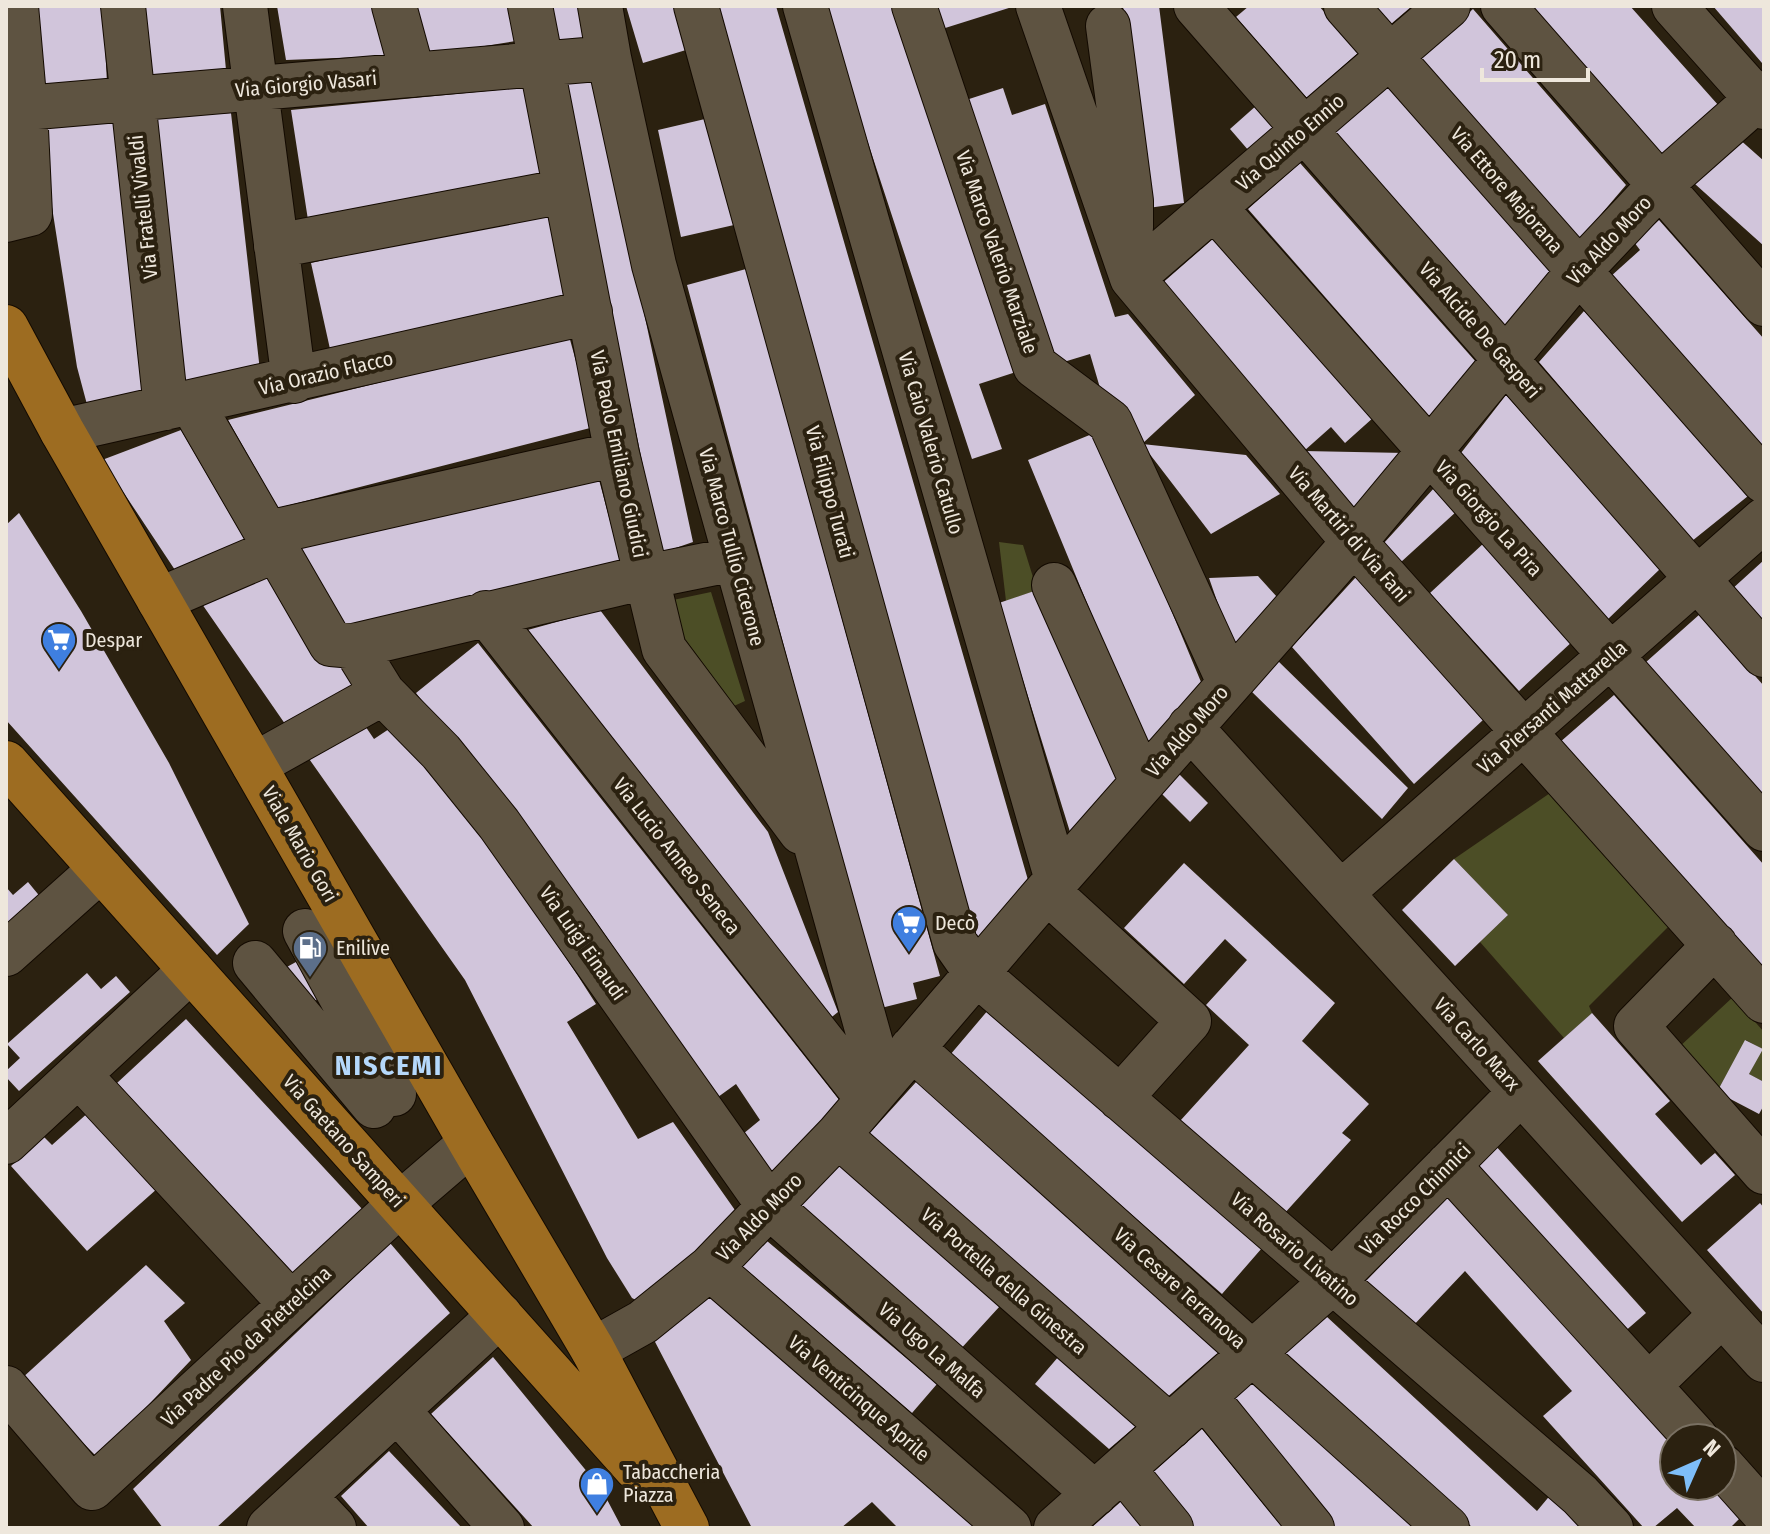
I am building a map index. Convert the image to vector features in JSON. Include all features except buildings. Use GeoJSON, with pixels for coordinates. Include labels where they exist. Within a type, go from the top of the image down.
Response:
{"type":"FeatureCollection","features":[{"type":"Feature","properties":{"kind":"main road","name":"Viale Mario Gori"},"geometry":{"type":"LineString","coordinates":[[6,327],[62,431],[254,765],[399,1091],[471,1143],[593,1350],[685,1524]]}},
{"type":"Feature","properties":{"kind":"main road","name":"Via Gaetano Samperi"},"geometry":{"type":"LineString","coordinates":[[6,763],[685,1524]]}},
{"type":"Feature","properties":{"kind":"main road"},"geometry":{"type":"LineString","coordinates":[[500,1315],[551,1280]]}},
{"type":"Feature","properties":{"kind":"street"},"geometry":{"type":"LineString","coordinates":[[16,6],[18,217]]}},
{"type":"Feature","properties":{"kind":"street","name":"Via Fratelli Vivaldi"},"geometry":{"type":"LineString","coordinates":[[123,6],[131,99],[178,405],[273,541],[331,644],[354,646]]}},
{"type":"Feature","properties":{"kind":"street"},"geometry":{"type":"LineString","coordinates":[[245,6],[294,381]]}},
{"type":"Feature","properties":{"kind":"street"},"geometry":{"type":"LineString","coordinates":[[394,6],[413,75]]}},
{"type":"Feature","properties":{"kind":"street","name":"Via Paolo Emiliano Giudici"},"geometry":{"type":"LineString","coordinates":[[530,6],[617,454],[664,649],[818,854]]}},
{"type":"Feature","properties":{"kind":"street","name":"Via Marco Tullio Cicerone"},"geometry":{"type":"LineString","coordinates":[[600,6],[654,265],[818,854],[875,1091]]}},
{"type":"Feature","properties":{"kind":"street","name":"Via Filippo Turati"},"geometry":{"type":"LineString","coordinates":[[696,6],[955,943],[976,973]]}},
{"type":"Feature","properties":{"kind":"street","name":"Via Caio Valerio Catullo"},"geometry":{"type":"LineString","coordinates":[[805,6],[1052,886]]}},
{"type":"Feature","properties":{"kind":"street","name":"Via Marco Valerio Marziale"},"geometry":{"type":"LineString","coordinates":[[914,6],[1035,366],[1110,422],[1229,682]]}},
{"type":"Feature","properties":{"kind":"street","name":"Via Martiri di Via Fani"},"geometry":{"type":"LineString","coordinates":[[1038,6],[1132,278],[1354,542],[1764,1001]]}},
{"type":"Feature","properties":{"kind":"street","name":"Via Alcide De Gasperi"},"geometry":{"type":"LineString","coordinates":[[1196,6],[1764,655]]}},
{"type":"Feature","properties":{"kind":"street","name":"Via Ettore Majorana"},"geometry":{"type":"LineString","coordinates":[[1346,6],[1764,481]]}},
{"type":"Feature","properties":{"kind":"street","name":"Via Quinto Ennio"},"geometry":{"type":"LineString","coordinates":[[1132,278],[1448,6]]}},
{"type":"Feature","properties":{"kind":"street"},"geometry":{"type":"LineString","coordinates":[[1503,6],[1764,304]]}},
{"type":"Feature","properties":{"kind":"street"},"geometry":{"type":"LineString","coordinates":[[1674,6],[1762,100]]}},
{"type":"Feature","properties":{"kind":"street"},"geometry":{"type":"LineString","coordinates":[[1108,26],[1131,201],[1132,278]]}},
{"type":"Feature","properties":{"kind":"street","name":"Via Giorgio Vasari"},"geometry":{"type":"LineString","coordinates":[[16,113],[131,99],[609,58]]}},
{"type":"Feature","properties":{"kind":"street","name":"Via Aldo Moro"},"geometry":{"type":"LineString","coordinates":[[593,1350],[643,1322],[710,1268],[838,1135],[1354,542],[1579,271],[1659,186],[1762,100]]}},
{"type":"Feature","properties":{"kind":"street"},"geometry":{"type":"LineString","coordinates":[[276,246],[565,191]]}},
{"type":"Feature","properties":{"kind":"street","name":"Via Giorgio La Pira"},"geometry":{"type":"LineString","coordinates":[[1214,207],[1764,829]]}},
{"type":"Feature","properties":{"kind":"street","name":"Via Orazio Flacco"},"geometry":{"type":"LineString","coordinates":[[62,431],[590,312]]}},
{"type":"Feature","properties":{"kind":"street"},"geometry":{"type":"LineString","coordinates":[[159,600],[273,541],[617,454]]}},
{"type":"Feature","properties":{"kind":"street","name":"Via Piersanti Mattarella"},"geometry":{"type":"LineString","coordinates":[[1341,893],[1764,520]]}},
{"type":"Feature","properties":{"kind":"street"},"geometry":{"type":"LineString","coordinates":[[254,765],[383,693],[354,646],[486,613],[735,559]]}},
{"type":"Feature","properties":{"kind":"street"},"geometry":{"type":"LineString","coordinates":[[1054,585],[1142,782]]}},
{"type":"Feature","properties":{"kind":"street","name":"Via Lucio Anneo Seneca"},"geometry":{"type":"LineString","coordinates":[[486,613],[875,1091]]}},
{"type":"Feature","properties":{"kind":"street","name":"Via Luigi Einaudi"},"geometry":{"type":"LineString","coordinates":[[383,693],[441,752],[499,824],[769,1206]]}},
{"type":"Feature","properties":{"kind":"street","name":"Via Carlo Marx"},"geometry":{"type":"LineString","coordinates":[[1190,727],[1764,1360]]}},
{"type":"Feature","properties":{"kind":"street"},"geometry":{"type":"LineString","coordinates":[[6,954],[101,869]]}},
{"type":"Feature","properties":{"kind":"street"},"geometry":{"type":"LineString","coordinates":[[1052,886],[1189,1021],[1120,1098]]}},
{"type":"Feature","properties":{"kind":"street"},"geometry":{"type":"LineString","coordinates":[[11,1127],[201,981],[255,963],[321,920]]}},
{"type":"Feature","properties":{"kind":"street"},"geometry":{"type":"LineString","coordinates":[[1715,945],[1636,1026],[1764,1172]]}},
{"type":"Feature","properties":{"kind":"street"},"geometry":{"type":"LineString","coordinates":[[255,963],[399,1091],[334,1130]]}},
{"type":"Feature","properties":{"kind":"street","name":"Via Rosario Livatino"},"geometry":{"type":"LineString","coordinates":[[976,973],[1580,1495],[1611,1528]]}},
{"type":"Feature","properties":{"kind":"street","name":"Via Cesare Terranova"},"geometry":{"type":"LineString","coordinates":[[912,1048],[1447,1528]]}},
{"type":"Feature","properties":{"kind":"street"},"geometry":{"type":"LineString","coordinates":[[79,1075],[291,1304]]}},
{"type":"Feature","properties":{"kind":"street","name":"Via Rocco Chinnici"},"geometry":{"type":"LineString","coordinates":[[1056,1528],[1332,1282],[1521,1092]]}},
{"type":"Feature","properties":{"kind":"street","name":"Via Portella della Ginestra"},"geometry":{"type":"LineString","coordinates":[[838,1135],[1170,1427]]}},
{"type":"Feature","properties":{"kind":"street","name":"Via Padre Pio da Pietrelcina"},"geometry":{"type":"LineString","coordinates":[[6,1388],[92,1488],[400,1204],[471,1143]]}},
{"type":"Feature","properties":{"kind":"street"},"geometry":{"type":"LineString","coordinates":[[1448,1165],[1682,1422]]}},
{"type":"Feature","properties":{"kind":"street","name":"Via Ugo La Malfa"},"geometry":{"type":"LineString","coordinates":[[769,1206],[1171,1528]]}},
{"type":"Feature","properties":{"kind":"street","name":"Via Venticinque Aprile"},"geometry":{"type":"LineString","coordinates":[[710,1268],[1009,1528]]}},
{"type":"Feature","properties":{"kind":"street"},"geometry":{"type":"LineString","coordinates":[[1649,1385],[1722,1314]]}},
{"type":"Feature","properties":{"kind":"street"},"geometry":{"type":"LineString","coordinates":[[269,1528],[500,1315]]}},
{"type":"Feature","properties":{"kind":"street"},"geometry":{"type":"LineString","coordinates":[[1205,1396],[1312,1528]]}},
{"type":"Feature","properties":{"kind":"street"},"geometry":{"type":"LineString","coordinates":[[397,1410],[502,1528]]}},
{"type":"Feature","properties":{"kind":"street"},"geometry":{"type":"LineString","coordinates":[[1738,1485],[1764,1515],[1750,1528]]}},
{"type":"Feature","properties":{"kind":"street"},"geometry":{"type":"LineString","coordinates":[[304,1496],[334,1528]]}},
{"type":"Feature","properties":{"kind":"green space"},"geometry":{"type":"Polygon","coordinates":[[[999,542],[1023,545],[1037,590],[1006,601],[999,542]]]}},
{"type":"Feature","properties":{"kind":"green space"},"geometry":{"type":"Polygon","coordinates":[[[711,592],[745,701],[734,706],[675,625],[673,600],[711,592]]]}},
{"type":"Feature","properties":{"kind":"green space"},"geometry":{"type":"Polygon","coordinates":[[[1553,791],[1669,926],[1589,1006],[1592,1013],[1564,1038],[1480,942],[1508,915],[1454,859],[1553,791]]]}},
{"type":"Feature","properties":{"kind":"green space"},"geometry":{"type":"Polygon","coordinates":[[[1733,997],[1764,1032],[1764,1082],[1749,1074],[1762,1049],[1746,1040],[1717,1092],[1677,1049],[1733,997]]]}},
{"type":"Feature","properties":{"kind":"place","name":"Despar"},"geometry":{"type":"Point","coordinates":[59,671]}},
{"type":"Feature","properties":{"kind":"place","name":"Decò"},"geometry":{"type":"Point","coordinates":[909,954]}},
{"type":"Feature","properties":{"kind":"place","name":"Enilive"},"geometry":{"type":"Point","coordinates":[310,979]}},
{"type":"Feature","properties":{"kind":"place","name":"Tabaccheria Piazza"},"geometry":{"type":"Point","coordinates":[597,1515]}},
{"type":"Feature","properties":{"kind":"district","name":"NISCEMI"},"geometry":{"type":"Point","coordinates":[389,1065]}}]}
